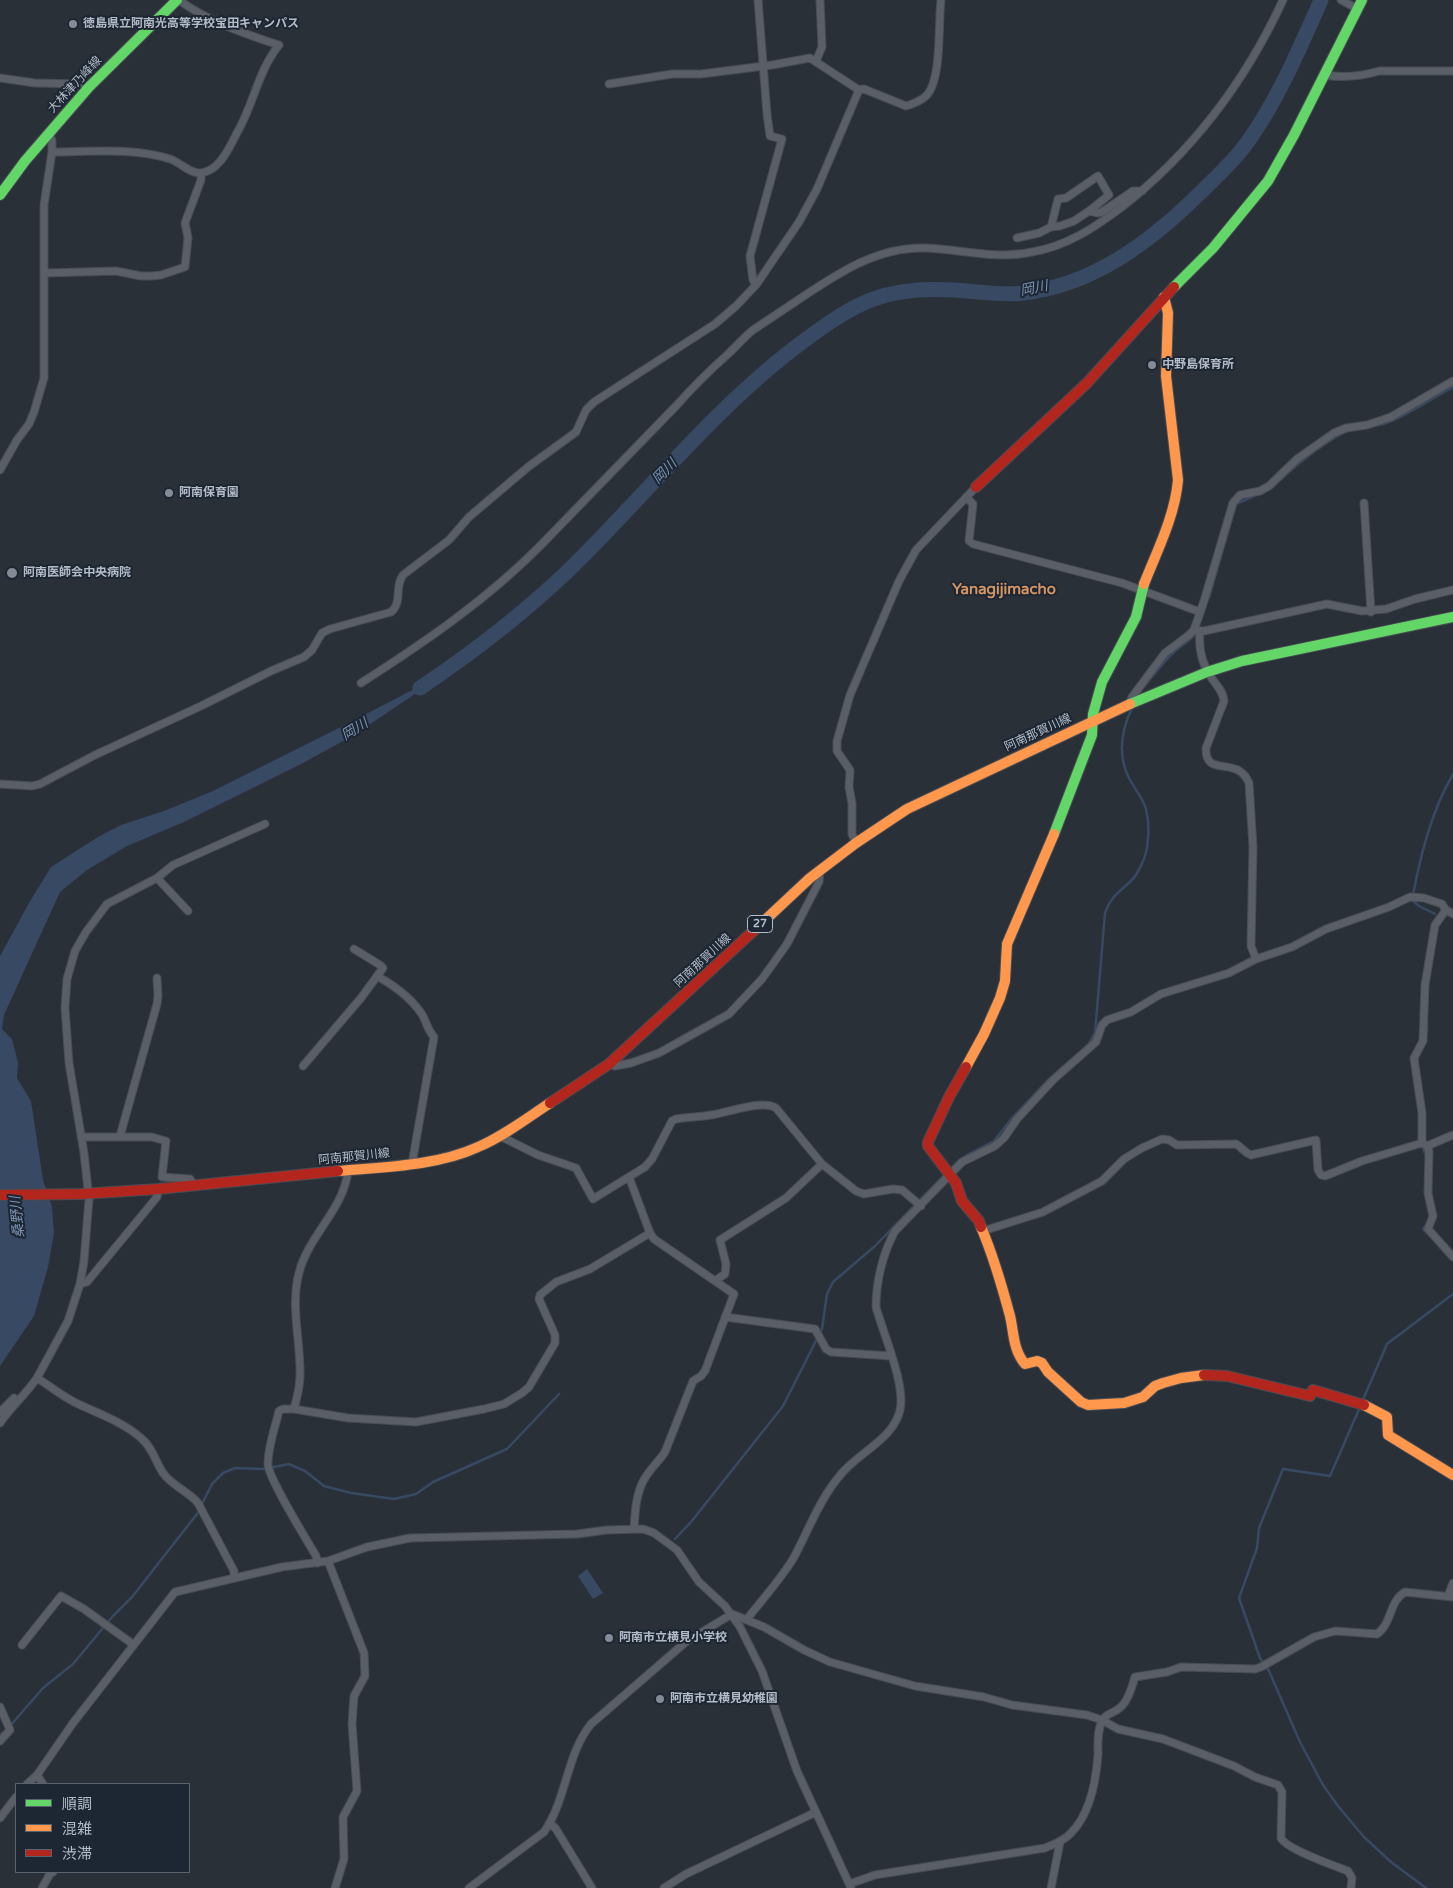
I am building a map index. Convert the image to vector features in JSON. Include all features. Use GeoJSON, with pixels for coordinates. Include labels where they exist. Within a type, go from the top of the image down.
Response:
{"type":"FeatureCollection","features":[{"type":"Feature","properties":{"kind":"street","name":"大林津乃峰線"},"geometry":{"type":"LineString","coordinates":[[0,195],[49,132],[89,87],[178,0]]}},
{"type":"Feature","properties":{"kind":"street"},"geometry":{"type":"LineString","coordinates":[[52,152],[92,150],[169,158],[184,168],[201,173],[210,170],[219,162],[234,138],[261,73],[279,45],[247,35],[190,8],[178,0]]}},
{"type":"Feature","properties":{"kind":"street"},"geometry":{"type":"LineString","coordinates":[[756,285],[753,280],[750,256],[782,139],[770,136],[758,0]]}},
{"type":"Feature","properties":{"kind":"street"},"geometry":{"type":"LineString","coordinates":[[816,61],[820,56],[822,47],[820,0]]}},
{"type":"Feature","properties":{"kind":"street"},"geometry":{"type":"LineString","coordinates":[[609,84],[672,74],[701,74],[764,66],[810,58],[859,90],[864,89],[906,106],[927,95],[937,67],[941,0]]}},
{"type":"Feature","properties":{"kind":"street"},"geometry":{"type":"LineString","coordinates":[[360,683],[420,644],[505,578],[539,547],[702,379],[751,332],[830,278],[876,255],[895,251],[920,248],[1007,256],[1035,252],[1086,233],[1142,191],[1185,150],[1208,124],[1246,69],[1269,30],[1283,0]]}},
{"type":"Feature","properties":{"kind":"street"},"geometry":{"type":"LineString","coordinates":[[856,843],[852,834],[852,803],[849,787],[850,770],[837,751],[837,741],[850,695],[899,581],[916,550],[976,487],[1087,383],[1164,297],[1213,248],[1268,180],[1294,136],[1360,4],[1343,1]]}},
{"type":"Feature","properties":{"kind":"street"},"geometry":{"type":"LineString","coordinates":[[1325,75],[1335,77],[1379,71],[1453,71]]}},
{"type":"Feature","properties":{"kind":"street"},"geometry":{"type":"LineString","coordinates":[[0,78],[35,83],[82,84],[89,87]]}},
{"type":"Feature","properties":{"kind":"street"},"geometry":{"type":"LineString","coordinates":[[0,784],[37,785],[271,670],[304,657],[312,650],[322,633],[330,629],[390,612],[398,602],[398,586],[403,575],[449,540],[469,517],[528,467],[576,432],[586,410],[594,402],[715,324],[756,285],[799,222],[817,189],[859,90]]}},
{"type":"Feature","properties":{"kind":"street"},"geometry":{"type":"LineString","coordinates":[[0,470],[34,412],[44,378],[44,205],[52,152],[52,141],[49,132]]}},
{"type":"Feature","properties":{"kind":"street"},"geometry":{"type":"LineString","coordinates":[[45,274],[116,271],[141,276],[152,276],[185,267],[188,238],[185,223],[201,180],[201,173]]}},
{"type":"Feature","properties":{"kind":"street"},"geometry":{"type":"LineString","coordinates":[[1018,238],[1074,221],[1089,211],[1109,195],[1098,176],[1066,198],[1058,199],[1051,227]]}},
{"type":"Feature","properties":{"kind":"street"},"geometry":{"type":"LineString","coordinates":[[1089,211],[1102,212],[1126,194],[1133,191],[1142,191]]}},
{"type":"Feature","properties":{"kind":"street"},"geometry":{"type":"LineString","coordinates":[[1164,297],[1168,313],[1166,376],[1178,480],[1177,493],[1171,515],[1156,558],[1142,590],[1136,617],[1102,682],[1093,711],[1092,735],[1064,810],[1007,944],[1005,981],[1000,998],[984,1034],[955,1084],[928,1142],[928,1146],[956,1183],[962,1201],[979,1220],[1010,1317],[1013,1340],[1020,1360],[1025,1364],[1036,1361],[1042,1363],[1048,1372],[1082,1402],[1088,1405],[1124,1403],[1143,1397],[1156,1386],[1163,1383],[1204,1375],[1227,1376],[1310,1396],[1313,1390],[1359,1402],[1376,1410],[1387,1417],[1388,1435],[1453,1475]]}},
{"type":"Feature","properties":{"kind":"street"},"geometry":{"type":"LineString","coordinates":[[1256,959],[1251,946],[1252,847],[1249,783],[1245,774],[1239,769],[1208,762],[1206,748],[1224,701],[1224,694],[1207,672],[1199,652],[1197,630],[1200,612],[1233,503],[1240,495],[1260,491],[1269,486],[1297,460],[1334,433],[1346,428],[1367,425],[1391,417],[1453,382]]}},
{"type":"Feature","properties":{"kind":"street"},"geometry":{"type":"LineString","coordinates":[[966,497],[973,504],[969,541],[973,544],[1095,575],[1200,612]]}},
{"type":"Feature","properties":{"kind":"street"},"geometry":{"type":"LineString","coordinates":[[1364,503],[1371,612]]}},
{"type":"Feature","properties":{"kind":"street"},"geometry":{"type":"LineString","coordinates":[[1130,705],[1137,690],[1165,653],[1197,630],[1327,604],[1371,612],[1453,590]]}},
{"type":"Feature","properties":{"kind":"street","name":"阿南那賀川線"},"geometry":{"type":"LineString","coordinates":[[0,1195],[74,1194],[158,1189],[348,1171],[412,1164],[453,1156],[477,1148],[500,1136],[609,1064],[820,870],[907,809],[1092,722],[1207,672],[1250,659],[1453,617]]}},
{"type":"Feature","properties":{"kind":"street"},"geometry":{"type":"LineString","coordinates":[[0,1423],[12,1407],[30,1389],[37,1378],[68,1321],[80,1284],[88,1226],[88,1193],[69,1062],[65,1008],[66,979],[75,951],[86,932],[107,904],[157,878],[173,865],[265,824]]}},
{"type":"Feature","properties":{"kind":"street"},"geometry":{"type":"LineString","coordinates":[[609,1064],[616,1066],[631,1064],[659,1053],[729,1014],[762,979],[787,944],[820,882],[820,870]]}},
{"type":"Feature","properties":{"kind":"street"},"geometry":{"type":"LineString","coordinates":[[157,878],[188,911]]}},
{"type":"Feature","properties":{"kind":"street"},"geometry":{"type":"LineString","coordinates":[[747,1619],[792,1560],[813,1515],[826,1493],[843,1471],[894,1426],[900,1409],[901,1392],[876,1307],[876,1295],[889,1243],[896,1231],[918,1203],[948,1173],[962,1162],[995,1146],[1004,1138],[1017,1119],[1053,1080],[1096,1042],[1102,1025],[1107,1020],[1131,1012],[1161,994],[1229,973],[1256,959],[1292,947],[1326,929],[1389,907],[1410,897],[1424,898],[1442,904],[1446,910],[1453,914]]}},
{"type":"Feature","properties":{"kind":"street"},"geometry":{"type":"LineString","coordinates":[[1446,910],[1435,925],[1425,985],[1423,1041],[1414,1058],[1425,1145],[1429,1151],[1428,1193],[1433,1216],[1428,1229],[1453,1257]]}},
{"type":"Feature","properties":{"kind":"street"},"geometry":{"type":"LineString","coordinates":[[303,1066],[361,998],[383,968],[354,949]]}},
{"type":"Feature","properties":{"kind":"street"},"geometry":{"type":"LineString","coordinates":[[377,976],[396,986],[416,1007],[434,1037],[412,1164]]}},
{"type":"Feature","properties":{"kind":"street"},"geometry":{"type":"LineString","coordinates":[[120,1136],[157,1004],[157,978]]}},
{"type":"Feature","properties":{"kind":"street"},"geometry":{"type":"LineString","coordinates":[[500,1136],[538,1154],[576,1168],[593,1199],[645,1167],[652,1159],[672,1121],[676,1118],[712,1115],[755,1106],[771,1105],[776,1108],[822,1164],[856,1191],[864,1194],[893,1189],[902,1190],[918,1203]]}},
{"type":"Feature","properties":{"kind":"street"},"geometry":{"type":"LineString","coordinates":[[983,1231],[1043,1212],[1102,1181],[1124,1159],[1162,1139],[1169,1140],[1177,1145],[1236,1144],[1244,1152],[1251,1155],[1316,1140],[1318,1170],[1325,1176],[1362,1161],[1425,1145],[1453,1135]]}},
{"type":"Feature","properties":{"kind":"street"},"geometry":{"type":"LineString","coordinates":[[81,1137],[120,1136],[166,1141],[162,1177],[190,1179],[195,1186]]}},
{"type":"Feature","properties":{"kind":"street"},"geometry":{"type":"LineString","coordinates":[[716,1280],[725,1274],[726,1264],[720,1240],[786,1198],[822,1164]]}},
{"type":"Feature","properties":{"kind":"street"},"geometry":{"type":"LineString","coordinates":[[294,1410],[300,1385],[296,1306],[299,1273],[310,1248],[344,1190],[348,1171]]}},
{"type":"Feature","properties":{"kind":"street"},"geometry":{"type":"LineString","coordinates":[[629,1177],[654,1239],[734,1294],[705,1370],[701,1376],[693,1381],[665,1452],[646,1476],[640,1488],[634,1529]]}},
{"type":"Feature","properties":{"kind":"street"},"geometry":{"type":"LineString","coordinates":[[80,1284],[87,1282],[128,1234],[157,1197],[158,1189]]}},
{"type":"Feature","properties":{"kind":"street"},"geometry":{"type":"LineString","coordinates":[[318,1563],[316,1556],[273,1479],[268,1464],[279,1411],[283,1409],[348,1418],[416,1422],[504,1404],[529,1387],[555,1343],[555,1335],[539,1299],[540,1294],[556,1282],[590,1269],[650,1233]]}},
{"type":"Feature","properties":{"kind":"street"},"geometry":{"type":"LineString","coordinates":[[725,1317],[816,1329],[826,1349],[831,1352],[891,1356]]}},
{"type":"Feature","properties":{"kind":"street"},"geometry":{"type":"LineString","coordinates":[[0,1412],[37,1378]]}},
{"type":"Feature","properties":{"kind":"street"},"geometry":{"type":"LineString","coordinates":[[37,1378],[73,1402],[118,1423],[140,1436],[151,1448],[163,1472],[178,1487],[192,1495],[198,1503],[234,1571],[234,1578]]}},
{"type":"Feature","properties":{"kind":"street"},"geometry":{"type":"LineString","coordinates":[[28,1783],[175,1592],[282,1567],[328,1561],[367,1547],[410,1538],[578,1534],[634,1529],[654,1533],[677,1550],[699,1582],[732,1614],[762,1671],[794,1764],[850,1886],[875,1875],[1044,1848],[1060,1842],[1071,1833],[1083,1818],[1090,1798],[1097,1764],[1102,1720],[1126,1701],[1135,1677],[1167,1672],[1182,1667],[1255,1669],[1314,1637],[1335,1631],[1377,1634],[1383,1630],[1398,1596],[1405,1592],[1450,1597],[1453,1583]]}},
{"type":"Feature","properties":{"kind":"street"},"geometry":{"type":"LineString","coordinates":[[328,1561],[364,1653],[364,1676],[354,1696],[352,1724],[356,1791],[342,1818],[344,1859],[335,1888]]}},
{"type":"Feature","properties":{"kind":"street"},"geometry":{"type":"LineString","coordinates":[[22,1645],[61,1596],[84,1609],[134,1645]]}},
{"type":"Feature","properties":{"kind":"street"},"geometry":{"type":"LineString","coordinates":[[469,1888],[544,1832],[550,1824],[567,1781],[575,1749],[582,1735],[591,1724],[687,1641],[732,1614],[747,1619],[830,1662],[915,1686],[984,1697],[1012,1705],[1087,1715],[1102,1720],[1118,1729],[1163,1739],[1278,1785],[1282,1792],[1281,1838],[1283,1842],[1311,1857],[1348,1871],[1352,1878],[1351,1888]]}},
{"type":"Feature","properties":{"kind":"street"},"geometry":{"type":"LineString","coordinates":[[0,1707],[10,1730],[0,1741]]}},
{"type":"Feature","properties":{"kind":"street"},"geometry":{"type":"LineString","coordinates":[[36,1775],[42,1783]]}},
{"type":"Feature","properties":{"kind":"street"},"geometry":{"type":"LineString","coordinates":[[0,1818],[15,1798]]}},
{"type":"Feature","properties":{"kind":"street"},"geometry":{"type":"LineString","coordinates":[[664,1888],[686,1874],[816,1812]]}},
{"type":"Feature","properties":{"kind":"street"},"geometry":{"type":"LineString","coordinates":[[550,1824],[556,1829],[592,1888]]}},
{"type":"Feature","properties":{"kind":"street"},"geometry":{"type":"LineString","coordinates":[[1051,1888],[1060,1842]]}},
{"type":"Feature","properties":{"kind":"street"},"geometry":{"type":"LineString","coordinates":[[42,1888],[52,1873]]}},
{"type":"Feature","properties":{"kind":"water","name":"桑野川"},"geometry":{"type":"Polygon","coordinates":[[[449,671],[354,735],[303,763],[184,822],[127,846],[87,870],[60,892],[4,1015],[2,1029],[12,1039],[18,1063],[17,1078],[31,1101],[43,1180],[52,1207],[54,1233],[48,1267],[34,1316],[0,1366],[0,956],[51,867],[98,837],[121,825],[164,811],[213,791],[449,671]]]}},
{"type":"Feature","properties":{"kind":"water"},"geometry":{"type":"Polygon","coordinates":[[[587,1569],[603,1593],[593,1599],[578,1576],[587,1569]]]}},
{"type":"Feature","properties":{"kind":"waterway","name":"岡川"},"geometry":{"type":"LineString","coordinates":[[420,688],[481,645],[538,598],[574,565],[685,448],[743,392],[773,365],[841,315],[874,299],[909,291],[930,289],[1006,294],[1049,288],[1074,281],[1097,271],[1140,245],[1180,212],[1221,172],[1255,132],[1296,57],[1321,0]]}},
{"type":"Feature","properties":{"kind":"waterway"},"geometry":{"type":"LineString","coordinates":[[1280,480],[1312,453],[1340,435],[1348,431],[1389,422],[1453,387]]}},
{"type":"Feature","properties":{"kind":"waterway"},"geometry":{"type":"LineString","coordinates":[[1209,598],[1236,504],[1254,496]]}},
{"type":"Feature","properties":{"kind":"waterway"},"geometry":{"type":"LineString","coordinates":[[1201,619],[1205,608]]}},
{"type":"Feature","properties":{"kind":"waterway"},"geometry":{"type":"LineString","coordinates":[[1143,688],[1170,656],[1192,638],[1197,631]]}},
{"type":"Feature","properties":{"kind":"waterway"},"geometry":{"type":"LineString","coordinates":[[950,1169],[967,1155],[994,1141],[1012,1118],[1049,1079],[1088,1045],[1095,1033],[1105,913],[1112,899],[1136,874],[1145,856],[1148,842],[1146,809],[1131,782],[1123,760],[1123,734],[1132,708]]}},
{"type":"Feature","properties":{"kind":"waterway"},"geometry":{"type":"LineString","coordinates":[[1435,914],[1412,900],[1432,819],[1453,774]]}},
{"type":"Feature","properties":{"kind":"waterway"},"geometry":{"type":"LineString","coordinates":[[1424,1045],[1427,1021]]}},
{"type":"Feature","properties":{"kind":"waterway"},"geometry":{"type":"LineString","coordinates":[[1423,1148],[1426,1156]]}},
{"type":"Feature","properties":{"kind":"waterway"},"geometry":{"type":"LineString","coordinates":[[675,1539],[691,1522],[783,1406],[822,1329],[827,1294],[833,1282],[875,1246],[946,1173]]}},
{"type":"Feature","properties":{"kind":"waterway"},"geometry":{"type":"LineString","coordinates":[[1425,1191],[1428,1208]]}},
{"type":"Feature","properties":{"kind":"waterway"},"geometry":{"type":"LineString","coordinates":[[1426,1225],[1423,1229],[1430,1236]]}},
{"type":"Feature","properties":{"kind":"waterway"},"geometry":{"type":"LineString","coordinates":[[1362,1402],[1387,1344],[1453,1294]]}},
{"type":"Feature","properties":{"kind":"waterway"},"geometry":{"type":"LineString","coordinates":[[10,1726],[43,1688],[73,1664],[113,1616],[132,1597],[197,1514],[212,1484],[223,1473],[235,1468],[264,1469],[289,1464],[305,1471],[324,1486],[351,1493],[394,1499],[416,1494],[433,1482],[507,1449],[559,1394]]}},
{"type":"Feature","properties":{"kind":"waterway"},"geometry":{"type":"LineString","coordinates":[[1360,1407],[1330,1476],[1283,1469],[1259,1528],[1257,1548],[1239,1598],[1260,1658],[1269,1671],[1300,1742],[1323,1785],[1364,1837],[1391,1862],[1426,1888]]}},
{"type":"Feature","properties":{"kind":"waterway"},"geometry":{"type":"LineString","coordinates":[[0,1735],[6,1730]]}},
{"type":"Feature","properties":{"kind":"traffic: fast"},"geometry":{"type":"LineString","coordinates":[[0,195],[25,161],[89,87],[177,0]]}},
{"type":"Feature","properties":{"kind":"traffic: fast"},"geometry":{"type":"LineString","coordinates":[[1174,287],[1213,248],[1268,181],[1294,135],[1362,0]]}},
{"type":"Feature","properties":{"kind":"traffic: fast"},"geometry":{"type":"LineString","coordinates":[[1054,834],[1092,735],[1093,714],[1102,682],[1136,617],[1144,584]]}},
{"type":"Feature","properties":{"kind":"traffic: fast"},"geometry":{"type":"LineString","coordinates":[[1130,704],[1207,672],[1242,661],[1453,617]]}},
{"type":"Feature","properties":{"kind":"traffic: slow"},"geometry":{"type":"LineString","coordinates":[[1144,584],[1169,520],[1178,480],[1166,376],[1168,313],[1164,297]]}},
{"type":"Feature","properties":{"kind":"traffic: slow"},"geometry":{"type":"LineString","coordinates":[[763,922],[810,878],[856,843],[907,809],[1130,704]]}},
{"type":"Feature","properties":{"kind":"traffic: slow"},"geometry":{"type":"LineString","coordinates":[[966,1067],[984,1034],[1000,998],[1005,981],[1007,944],[1054,834]]}},
{"type":"Feature","properties":{"kind":"traffic: slow"},"geometry":{"type":"LineString","coordinates":[[338,1171],[410,1165],[462,1153],[497,1138],[550,1103]]}},
{"type":"Feature","properties":{"kind":"traffic: slow"},"geometry":{"type":"LineString","coordinates":[[981,1227],[1000,1282],[1010,1316],[1016,1347],[1021,1359],[1025,1364],[1037,1361],[1042,1363],[1048,1372],[1081,1402],[1088,1405],[1124,1403],[1143,1397],[1155,1386],[1163,1383],[1204,1375]]}},
{"type":"Feature","properties":{"kind":"traffic: slow"},"geometry":{"type":"LineString","coordinates":[[1364,1405],[1387,1417],[1388,1435],[1453,1475]]}},
{"type":"Feature","properties":{"kind":"traffic: jam"},"geometry":{"type":"LineString","coordinates":[[976,487],[1087,383],[1174,287]]}},
{"type":"Feature","properties":{"kind":"traffic: jam"},"geometry":{"type":"LineString","coordinates":[[550,1103],[609,1064],[763,922]]}},
{"type":"Feature","properties":{"kind":"traffic: jam"},"geometry":{"type":"LineString","coordinates":[[966,1067],[949,1097],[928,1142],[928,1146],[956,1183],[962,1201],[979,1221],[981,1227]]}},
{"type":"Feature","properties":{"kind":"traffic: jam"},"geometry":{"type":"LineString","coordinates":[[0,1195],[81,1194],[158,1189],[338,1171]]}},
{"type":"Feature","properties":{"kind":"traffic: jam"},"geometry":{"type":"LineString","coordinates":[[1204,1375],[1227,1376],[1310,1396],[1313,1390],[1364,1405]]}},
{"type":"Feature","properties":{"kind":"place","name":"徳島県立阿南光高等学校宝田キャンパス"},"geometry":{"type":"Point","coordinates":[73,24]}},
{"type":"Feature","properties":{"kind":"place","name":"中野島保育所"},"geometry":{"type":"Point","coordinates":[1152,365]}},
{"type":"Feature","properties":{"kind":"place","name":"阿南保育園"},"geometry":{"type":"Point","coordinates":[169,493]}},
{"type":"Feature","properties":{"kind":"place","name":"阿南医師会中央病院"},"geometry":{"type":"Point","coordinates":[12,573]}},
{"type":"Feature","properties":{"kind":"place","name":"阿南市立横見小学校"},"geometry":{"type":"Point","coordinates":[609,1638]}},
{"type":"Feature","properties":{"kind":"place","name":"阿南市立横見幼稚園"},"geometry":{"type":"Point","coordinates":[660,1699]}},
{"type":"Feature","properties":{"kind":"district","name":"Yanagijimacho"},"geometry":{"type":"Point","coordinates":[1004,590]}}]}
